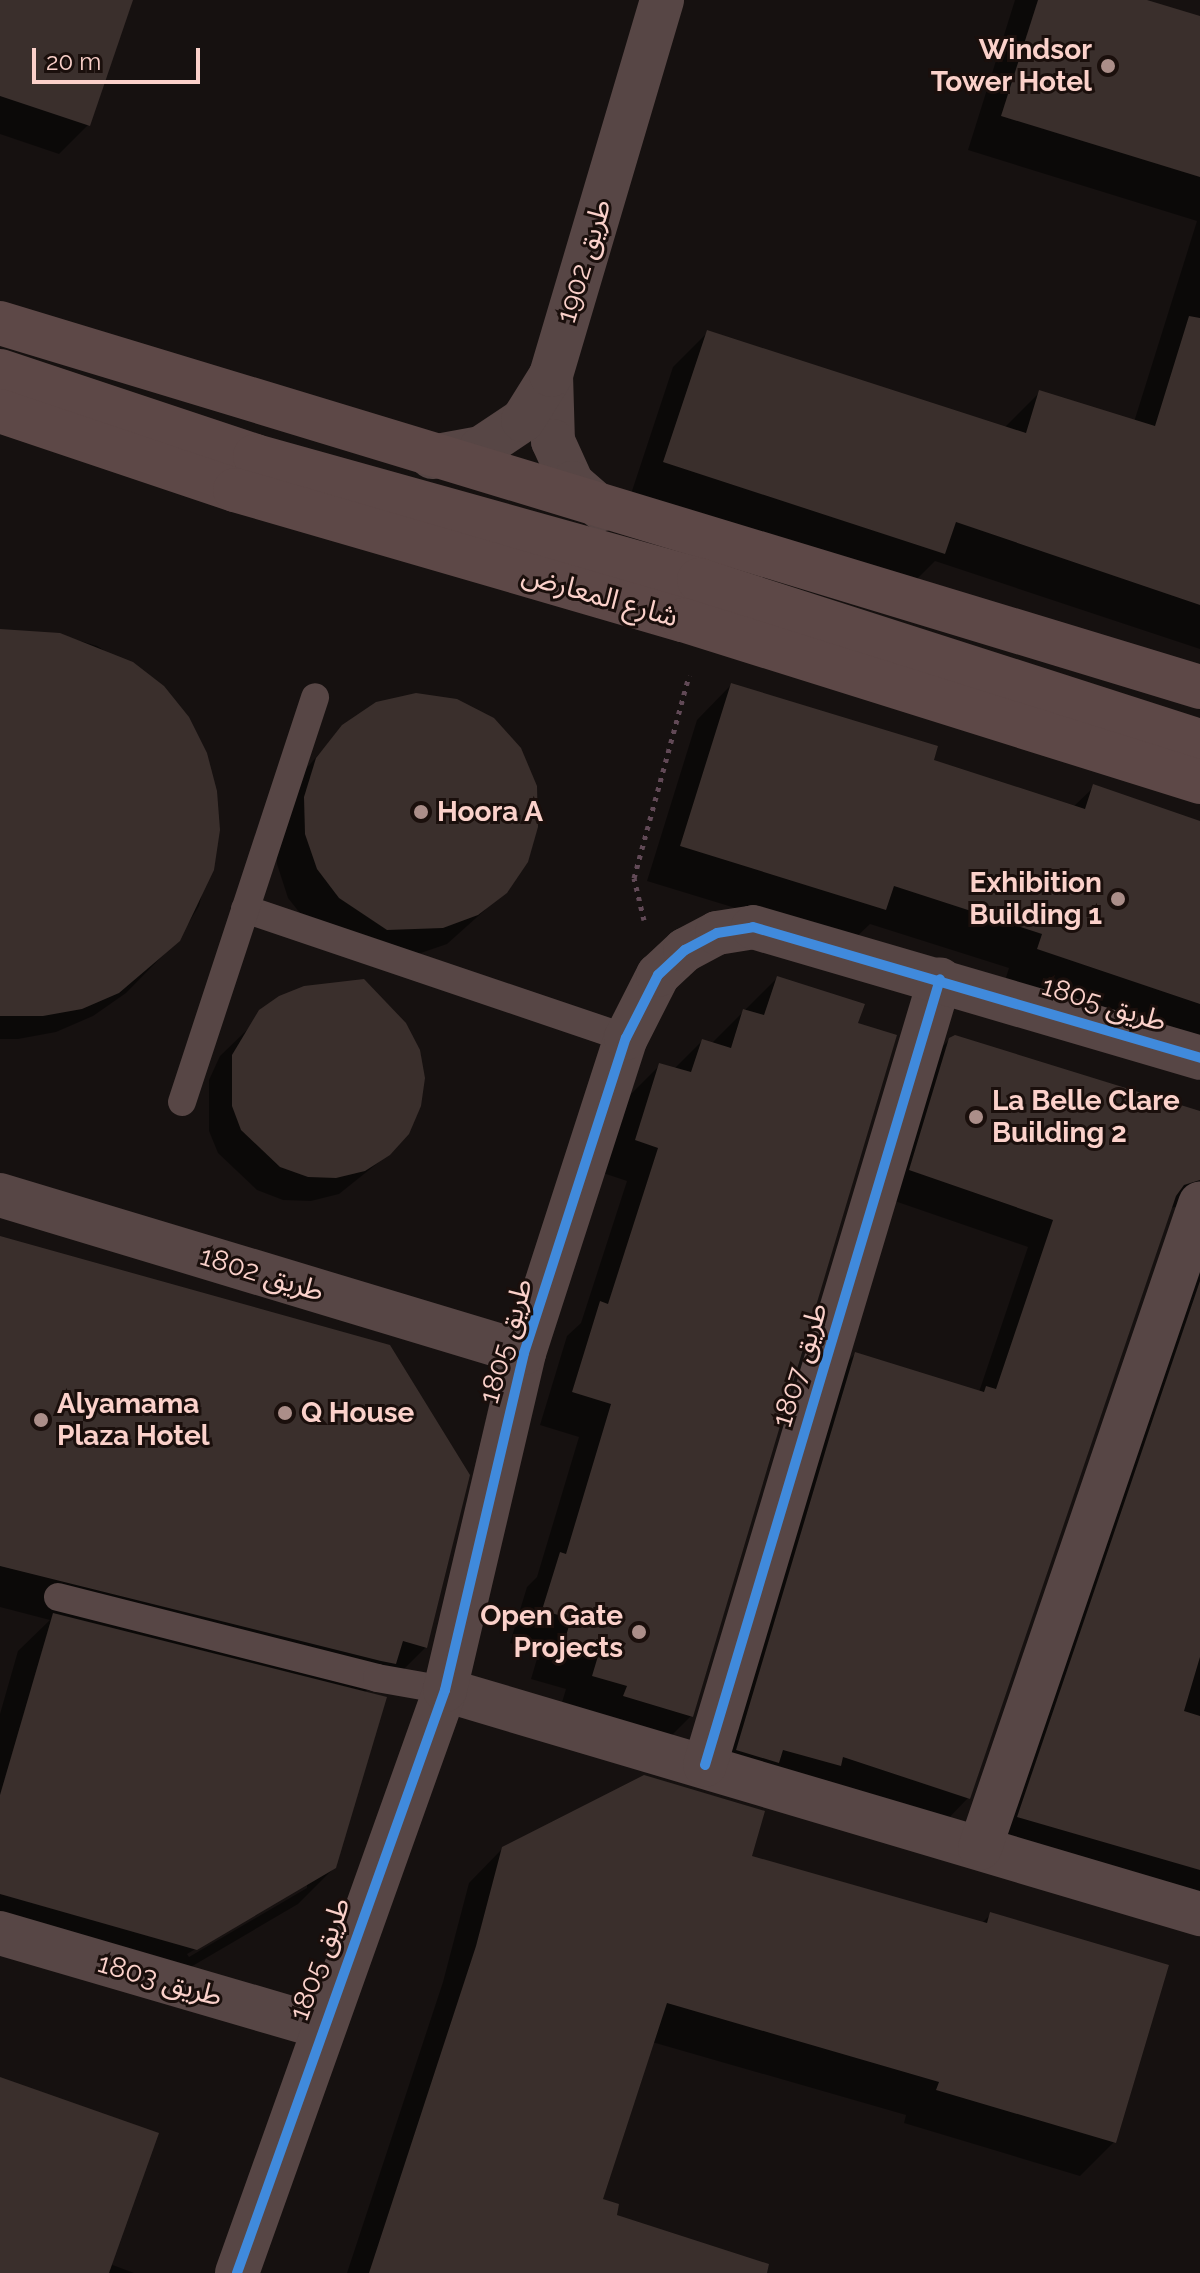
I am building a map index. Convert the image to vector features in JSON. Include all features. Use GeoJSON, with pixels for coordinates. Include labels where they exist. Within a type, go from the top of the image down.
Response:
{"type":"FeatureCollection","features":[{"type":"Feature","properties":{"kind":"main road"},"geometry":{"type":"LineString","coordinates":[[0,323],[602,509],[1200,687]]}},
{"type":"Feature","properties":{"kind":"main road","name":"شارع المعارض"},"geometry":{"type":"LineString","coordinates":[[0,371],[255,456],[699,580],[1200,741]]}},
{"type":"Feature","properties":{"kind":"main road","name":"شارع المعارض"},"geometry":{"type":"LineString","coordinates":[[0,411],[235,490],[683,620],[1200,782]]}},
{"type":"Feature","properties":{"kind":"street","name":"طريق 1902"},"geometry":{"type":"LineString","coordinates":[[432,457],[481,448],[523,420],[551,375],[662,0]]}},
{"type":"Feature","properties":{"kind":"street"},"geometry":{"type":"LineString","coordinates":[[551,375],[553,441],[572,483],[602,509]]}},
{"type":"Feature","properties":{"kind":"street","name":"طريق 1805"},"geometry":{"type":"LineString","coordinates":[[237,2273],[321,2027],[445,1690],[524,1353],[626,1038],[658,975],[685,950],[717,933],[753,927],[940,979],[1200,1058]]}},
{"type":"Feature","properties":{"kind":"street","name":"طريق 1807"},"geometry":{"type":"LineString","coordinates":[[705,1765],[940,979]]}},
{"type":"Feature","properties":{"kind":"street","name":"طريق 1802"},"geometry":{"type":"LineString","coordinates":[[0,1195],[524,1353]]}},
{"type":"Feature","properties":{"kind":"street"},"geometry":{"type":"LineString","coordinates":[[980,1848],[1200,1204]]}},
{"type":"Feature","properties":{"kind":"street"},"geometry":{"type":"LineString","coordinates":[[445,1690],[1200,1914]]}},
{"type":"Feature","properties":{"kind":"street","name":"طريق 1803"},"geometry":{"type":"LineString","coordinates":[[0,1933],[321,2027]]}},
{"type":"Feature","properties":{"kind":"lane"},"geometry":{"type":"LineString","coordinates":[[182,1102],[315,697]]}},
{"type":"Feature","properties":{"kind":"lane"},"geometry":{"type":"LineString","coordinates":[[245,909],[626,1038]]}},
{"type":"Feature","properties":{"kind":"lane"},"geometry":{"type":"LineString","coordinates":[[58,1597],[377,1678],[445,1690]]}},
{"type":"Feature","properties":{"kind":"path"},"geometry":{"type":"LineString","coordinates":[[658,975],[634,878],[689,677],[683,620]]}},
{"type":"Feature","properties":{"kind":"building"},"geometry":{"type":"Polygon","coordinates":[[[0,0],[133,0],[90,126],[0,96],[0,0]]]}},
{"type":"Feature","properties":{"kind":"building","name":"Windsor Tower Hotel"},"geometry":{"type":"Polygon","coordinates":[[[1038,0],[1147,0],[1200,16],[1200,177],[1001,116],[1038,0]]]}},
{"type":"Feature","properties":{"kind":"building"},"geometry":{"type":"Polygon","coordinates":[[[1189,316],[1200,318],[1200,605],[956,522],[945,554],[663,462],[707,330],[1026,433],[1039,390],[1155,426],[1189,316]]]}},
{"type":"Feature","properties":{"kind":"building"},"geometry":{"type":"Polygon","coordinates":[[[0,629],[60,633],[133,662],[164,686],[189,717],[207,753],[217,791],[220,830],[214,870],[180,941],[119,993],[82,1009],[43,1016],[0,1016],[0,629]]]}},
{"type":"Feature","properties":{"kind":"building"},"geometry":{"type":"Polygon","coordinates":[[[731,683],[938,746],[934,760],[1085,809],[1093,784],[1200,821],[1200,1004],[1037,949],[1042,934],[894,886],[886,910],[680,846],[731,683]]]}},
{"type":"Feature","properties":{"kind":"building","name":"Hoora A"},"geometry":{"type":"Polygon","coordinates":[[[416,693],[457,699],[494,718],[521,748],[537,786],[538,827],[528,862],[507,893],[478,915],[443,928],[387,930],[339,898],[317,869],[305,834],[304,797],[316,758],[342,725],[376,702],[416,693]]]}},
{"type":"Feature","properties":{"kind":"building"},"geometry":{"type":"Polygon","coordinates":[[[777,976],[865,1004],[858,1023],[897,1035],[693,1717],[623,1696],[627,1686],[592,1676],[598,1656],[563,1646],[571,1619],[542,1610],[560,1552],[566,1554],[611,1404],[572,1392],[600,1301],[608,1304],[658,1148],[635,1140],[659,1063],[691,1072],[702,1039],[731,1048],[743,1009],[764,1015],[777,976]]]}},
{"type":"Feature","properties":{"kind":"building"},"geometry":{"type":"Polygon","coordinates":[[[364,979],[406,1023],[420,1050],[425,1078],[421,1106],[409,1134],[390,1155],[365,1171],[336,1178],[308,1177],[280,1167],[241,1130],[232,1106],[232,1055],[259,1010],[279,996],[304,986],[364,979]]]}},
{"type":"Feature","properties":{"kind":"building"},"geometry":{"type":"Polygon","coordinates":[[[955,1035],[1200,1111],[1200,1180],[1184,1185],[1176,1196],[970,1799],[843,1757],[841,1766],[783,1750],[779,1763],[736,1750],[855,1352],[984,1392],[986,1386],[996,1389],[1053,1220],[909,1170],[949,1038],[955,1035]]]}},
{"type":"Feature","properties":{"kind":"building","name":"Q House"},"geometry":{"type":"Polygon","coordinates":[[[0,1236],[390,1345],[470,1475],[427,1648],[403,1641],[396,1664],[0,1566],[0,1236]]]}},
{"type":"Feature","properties":{"kind":"building"},"geometry":{"type":"Polygon","coordinates":[[[1200,1281],[1200,1657],[1184,1711],[1200,1716],[1200,1870],[1017,1817],[1200,1281]]]}},
{"type":"Feature","properties":{"kind":"building"},"geometry":{"type":"Polygon","coordinates":[[[53,1613],[387,1697],[336,1868],[197,1950],[0,1894],[0,1795],[53,1613]]]}},
{"type":"Feature","properties":{"kind":"building"},"geometry":{"type":"Polygon","coordinates":[[[644,1775],[765,1811],[752,1856],[987,1923],[990,1912],[1169,1965],[1116,2143],[936,2090],[939,2082],[667,2003],[603,2199],[619,2204],[617,2215],[769,2264],[767,2273],[369,2273],[476,1946],[502,1847],[644,1775]]]}},
{"type":"Feature","properties":{"kind":"building"},"geometry":{"type":"Polygon","coordinates":[[[0,2077],[159,2133],[109,2273],[0,2273],[0,2077]]]}},
{"type":"Feature","properties":{"kind":"cycle path"},"geometry":{"type":"LineString","coordinates":[[237,2273],[445,1690],[524,1353],[626,1038],[658,975],[685,950],[717,933],[753,927],[1200,1058]]}},
{"type":"Feature","properties":{"kind":"cycle path"},"geometry":{"type":"LineString","coordinates":[[705,1765],[940,979]]}},
{"type":"Feature","properties":{"kind":"place","name":"Windsor Tower Hotel"},"geometry":{"type":"Point","coordinates":[1108,66]}},
{"type":"Feature","properties":{"kind":"place","name":"Hoora A"},"geometry":{"type":"Point","coordinates":[421,812]}},
{"type":"Feature","properties":{"kind":"place","name":"Exhibition Building 1"},"geometry":{"type":"Point","coordinates":[1118,899]}},
{"type":"Feature","properties":{"kind":"place","name":"La Belle Clare Building 2"},"geometry":{"type":"Point","coordinates":[976,1117]}},
{"type":"Feature","properties":{"kind":"place","name":"Q House"},"geometry":{"type":"Point","coordinates":[285,1413]}},
{"type":"Feature","properties":{"kind":"place","name":"Alyamama Plaza Hotel"},"geometry":{"type":"Point","coordinates":[41,1420]}},
{"type":"Feature","properties":{"kind":"place","name":"Open Gate Projects"},"geometry":{"type":"Point","coordinates":[639,1632]}}]}
